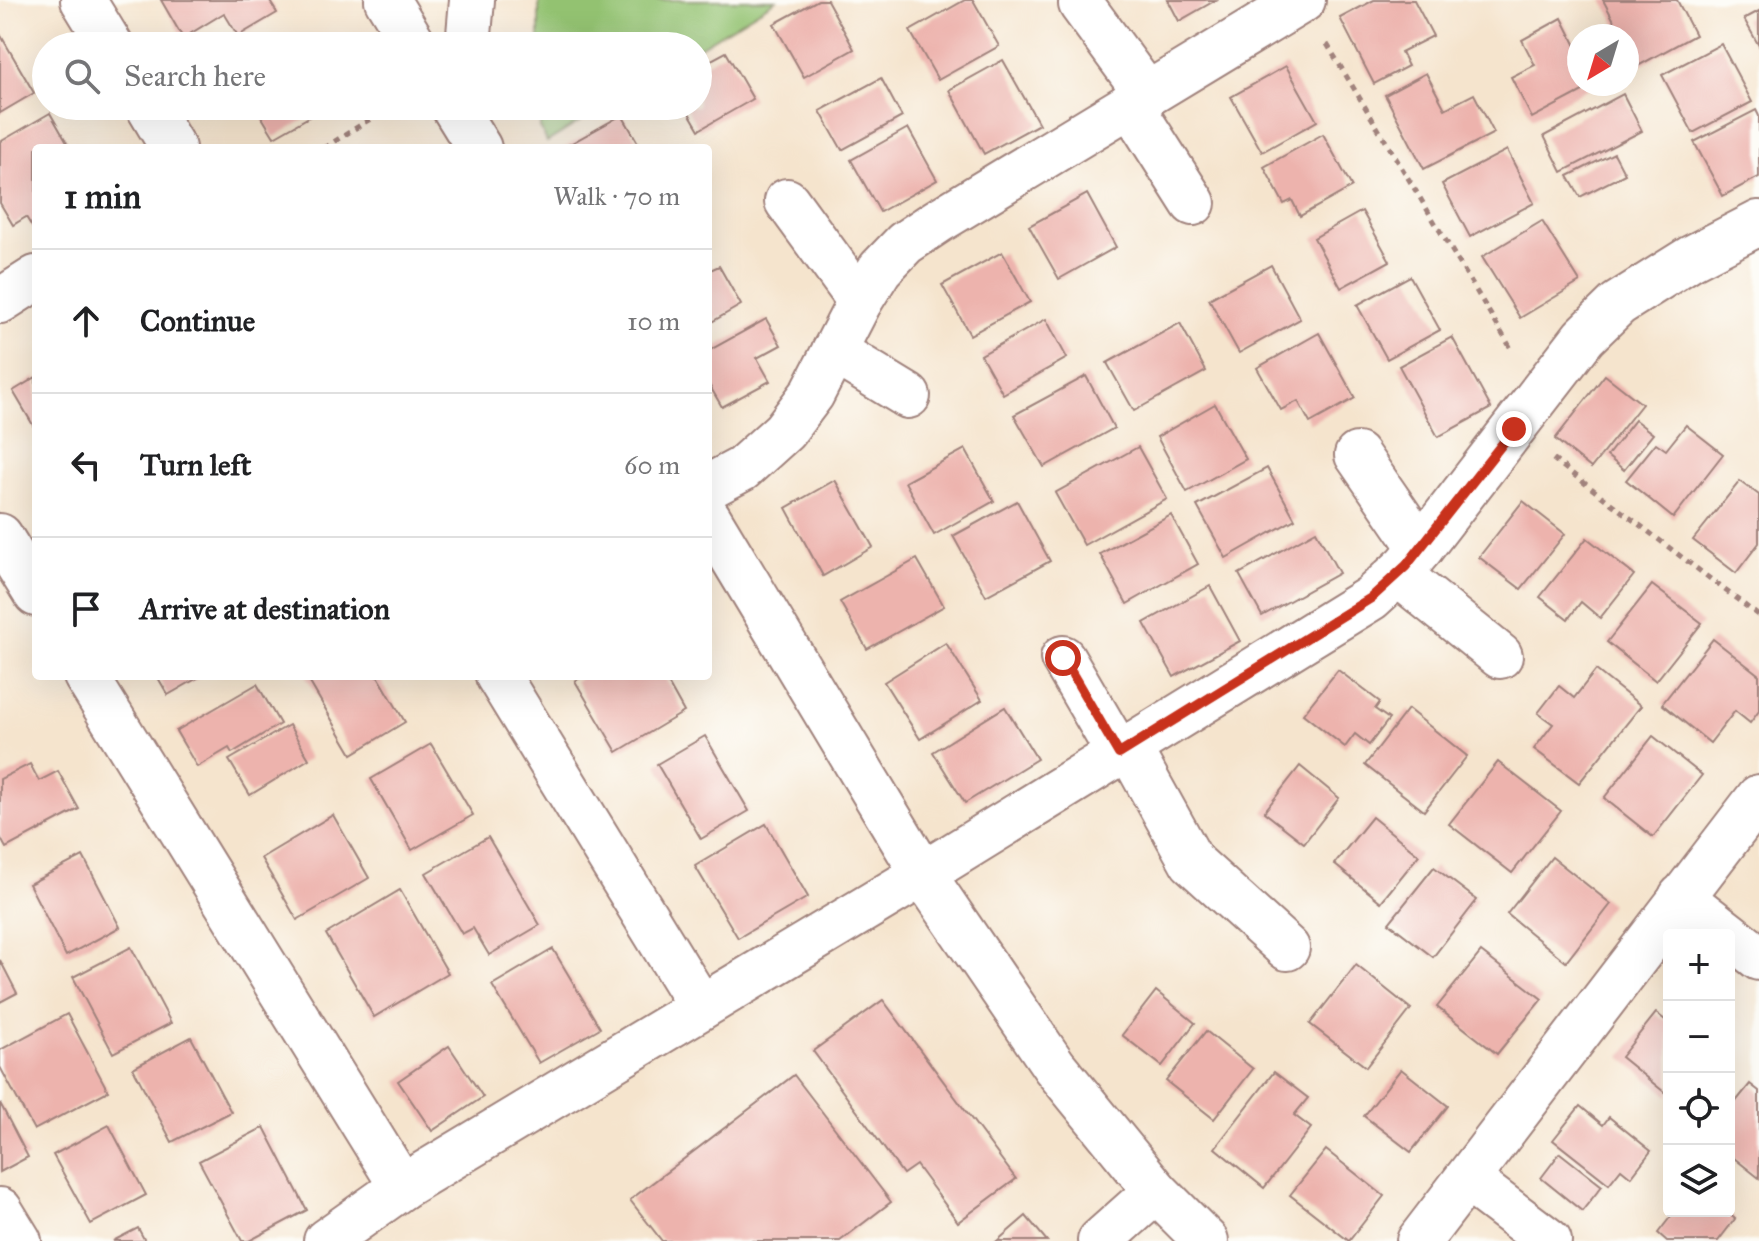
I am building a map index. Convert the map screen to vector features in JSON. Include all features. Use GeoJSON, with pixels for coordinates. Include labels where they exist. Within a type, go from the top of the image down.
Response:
{"type":"FeatureCollection","features":[{"type":"Feature","properties":{"kind":"street"},"geometry":{"type":"LineString","coordinates":[[83,0],[102,32]]}},
{"type":"Feature","properties":{"kind":"street"},"geometry":{"type":"LineString","coordinates":[[387,0],[406,32]]}},
{"type":"Feature","properties":{"kind":"street"},"geometry":{"type":"LineString","coordinates":[[469,32],[472,0]]}},
{"type":"Feature","properties":{"kind":"street"},"geometry":{"type":"LineString","coordinates":[[712,485],[742,469],[784,431],[812,394],[880,269],[905,243],[1302,0]]}},
{"type":"Feature","properties":{"kind":"street"},"geometry":{"type":"LineString","coordinates":[[1081,4],[1138,99],[1193,203]]}},
{"type":"Feature","properties":{"kind":"street"},"geometry":{"type":"LineString","coordinates":[[156,120],[171,144]]}},
{"type":"Feature","properties":{"kind":"street"},"geometry":{"type":"LineString","coordinates":[[787,201],[860,301]]}},
{"type":"Feature","properties":{"kind":"street"},"geometry":{"type":"LineString","coordinates":[[326,1241],[402,1187],[923,874],[1371,598],[1410,561],[1584,337],[1618,304],[1691,258],[1759,223]]}},
{"type":"Feature","properties":{"kind":"street"},"geometry":{"type":"LineString","coordinates":[[0,301],[32,281]]}},
{"type":"Feature","properties":{"kind":"street"},"geometry":{"type":"LineString","coordinates":[[834,351],[908,396]]}},
{"type":"Feature","properties":{"kind":"street"},"geometry":{"type":"LineString","coordinates":[[1357,455],[1410,561],[1500,656]]}},
{"type":"Feature","properties":{"kind":"street"},"geometry":{"type":"LineString","coordinates":[[712,524],[923,874],[1054,1066],[1156,1191],[1206,1241]]}},
{"type":"Feature","properties":{"kind":"street"},"geometry":{"type":"LineString","coordinates":[[0,536],[32,588]]}},
{"type":"Feature","properties":{"kind":"street"},"geometry":{"type":"LineString","coordinates":[[1063,658],[1192,862],[1287,948]]}},
{"type":"Feature","properties":{"kind":"street"},"geometry":{"type":"LineString","coordinates":[[88,680],[402,1187]]}},
{"type":"Feature","properties":{"kind":"street"},"geometry":{"type":"LineString","coordinates":[[500,680],[701,1007]]}},
{"type":"Feature","properties":{"kind":"street"},"geometry":{"type":"LineString","coordinates":[[1419,1241],[1759,797]]}},
{"type":"Feature","properties":{"kind":"street"},"geometry":{"type":"LineString","coordinates":[[1681,897],[1759,958]]}},
{"type":"Feature","properties":{"kind":"street"},"geometry":{"type":"LineString","coordinates":[[1467,1179],[1549,1241]]}},
{"type":"Feature","properties":{"kind":"street"},"geometry":{"type":"LineString","coordinates":[[1100,1241],[1156,1191]]}},
{"type":"Feature","properties":{"kind":"street"},"geometry":{"type":"LineString","coordinates":[[0,1210],[19,1241]]}},
{"type":"Feature","properties":{"kind":"path"},"geometry":{"type":"LineString","coordinates":[[1302,0],[1527,412],[1759,616]]}},
{"type":"Feature","properties":{"kind":"path"},"geometry":{"type":"LineString","coordinates":[[330,144],[369,120]]}},
{"type":"Feature","properties":{"kind":"green space"},"geometry":{"type":"Polygon","coordinates":[[[539,0],[776,0],[712,39],[712,32],[539,32],[539,0]]]}},
{"type":"Feature","properties":{"kind":"green space"},"geometry":{"type":"Polygon","coordinates":[[[540,120],[582,120],[547,142],[540,128],[540,120]]]}},
{"type":"Feature","properties":{"kind":"building"},"geometry":{"type":"Polygon","coordinates":[[[161,0],[269,0],[277,13],[245,32],[236,32],[224,13],[193,32],[180,32],[161,0]]]}},
{"type":"Feature","properties":{"kind":"building"},"geometry":{"type":"Polygon","coordinates":[[[818,0],[827,0],[854,49],[804,77],[774,24],[818,0]]]}},
{"type":"Feature","properties":{"kind":"building"},"geometry":{"type":"Polygon","coordinates":[[[965,0],[973,0],[999,46],[938,80],[910,31],[965,0]]]}},
{"type":"Feature","properties":{"kind":"building"},"geometry":{"type":"Polygon","coordinates":[[[1168,0],[1216,0],[1179,21],[1168,0]]]}},
{"type":"Feature","properties":{"kind":"building"},"geometry":{"type":"Polygon","coordinates":[[[1374,0],[1414,0],[1433,36],[1401,52],[1408,66],[1374,84],[1340,18],[1374,0]]]}},
{"type":"Feature","properties":{"kind":"building"},"geometry":{"type":"Polygon","coordinates":[[[1603,0],[1677,0],[1695,35],[1639,65],[1639,24],[1616,24],[1603,0]]]}},
{"type":"Feature","properties":{"kind":"building"},"geometry":{"type":"Polygon","coordinates":[[[1759,11],[1759,46],[1744,19],[1759,11]]]}},
{"type":"Feature","properties":{"kind":"building"},"geometry":{"type":"Polygon","coordinates":[[[1562,18],[1567,28],[1567,96],[1573,96],[1532,118],[1511,77],[1535,65],[1522,40],[1562,18]]]}},
{"type":"Feature","properties":{"kind":"building"},"geometry":{"type":"Polygon","coordinates":[[[0,34],[32,94],[0,113],[0,34]]]}},
{"type":"Feature","properties":{"kind":"building"},"geometry":{"type":"Polygon","coordinates":[[[1721,44],[1752,102],[1693,133],[1662,75],[1721,44]]]}},
{"type":"Feature","properties":{"kind":"building"},"geometry":{"type":"Polygon","coordinates":[[[726,52],[753,99],[699,130],[693,120],[712,120],[712,60],[726,52]]]}},
{"type":"Feature","properties":{"kind":"building"},"geometry":{"type":"Polygon","coordinates":[[[1003,60],[1039,124],[984,154],[949,90],[1003,60]]]}},
{"type":"Feature","properties":{"kind":"building"},"geometry":{"type":"Polygon","coordinates":[[[1286,66],[1317,121],[1262,152],[1231,97],[1286,66]]]}},
{"type":"Feature","properties":{"kind":"building"},"geometry":{"type":"Polygon","coordinates":[[[1426,73],[1445,109],[1474,94],[1494,133],[1424,169],[1385,95],[1426,73]]]}},
{"type":"Feature","properties":{"kind":"building"},"geometry":{"type":"Polygon","coordinates":[[[881,78],[902,117],[842,150],[820,111],[881,78]]]}},
{"type":"Feature","properties":{"kind":"building"},"geometry":{"type":"Polygon","coordinates":[[[1619,96],[1624,96],[1642,131],[1562,172],[1544,136],[1619,96]]]}},
{"type":"Feature","properties":{"kind":"building"},"geometry":{"type":"Polygon","coordinates":[[[1756,110],[1759,116],[1759,177],[1723,196],[1694,142],[1756,110]]]}},
{"type":"Feature","properties":{"kind":"building"},"geometry":{"type":"Polygon","coordinates":[[[38,120],[54,120],[68,144],[32,144],[32,227],[26,217],[13,225],[0,203],[0,142],[38,120]]]}},
{"type":"Feature","properties":{"kind":"building"},"geometry":{"type":"Polygon","coordinates":[[[264,120],[304,120],[274,137],[264,120]]]}},
{"type":"Feature","properties":{"kind":"building"},"geometry":{"type":"Polygon","coordinates":[[[613,120],[625,120],[639,144],[570,144],[613,120]]]}},
{"type":"Feature","properties":{"kind":"building"},"geometry":{"type":"Polygon","coordinates":[[[908,128],[937,180],[880,212],[851,160],[908,128]]]}},
{"type":"Feature","properties":{"kind":"building"},"geometry":{"type":"Polygon","coordinates":[[[1323,134],[1352,187],[1300,216],[1292,200],[1284,204],[1264,167],[1323,134]]]}},
{"type":"Feature","properties":{"kind":"building"},"geometry":{"type":"Polygon","coordinates":[[[1507,150],[1534,203],[1470,237],[1442,184],[1507,150]]]}},
{"type":"Feature","properties":{"kind":"building"},"geometry":{"type":"Polygon","coordinates":[[[1614,153],[1625,174],[1580,197],[1568,176],[1614,153]]]}},
{"type":"Feature","properties":{"kind":"building"},"geometry":{"type":"Polygon","coordinates":[[[1087,194],[1116,247],[1059,279],[1029,226],[1087,194]]]}},
{"type":"Feature","properties":{"kind":"building"},"geometry":{"type":"Polygon","coordinates":[[[1362,211],[1390,261],[1341,288],[1314,238],[1362,211]]]}},
{"type":"Feature","properties":{"kind":"building"},"geometry":{"type":"Polygon","coordinates":[[[1542,221],[1580,282],[1520,318],[1482,257],[1542,221]]]}},
{"type":"Feature","properties":{"kind":"building"},"geometry":{"type":"Polygon","coordinates":[[[1002,252],[1030,302],[970,335],[942,285],[1002,252]]]}},
{"type":"Feature","properties":{"kind":"building"},"geometry":{"type":"Polygon","coordinates":[[[1271,265],[1300,319],[1239,353],[1209,299],[1271,265]]]}},
{"type":"Feature","properties":{"kind":"building"},"geometry":{"type":"Polygon","coordinates":[[[719,266],[741,305],[712,322],[712,269],[719,266]]]}},
{"type":"Feature","properties":{"kind":"building"},"geometry":{"type":"Polygon","coordinates":[[[1410,276],[1440,330],[1387,359],[1357,305],[1410,276]]]}},
{"type":"Feature","properties":{"kind":"building"},"geometry":{"type":"Polygon","coordinates":[[[766,319],[781,345],[757,358],[770,381],[722,407],[712,390],[712,349],[766,319]]]}},
{"type":"Feature","properties":{"kind":"building"},"geometry":{"type":"Polygon","coordinates":[[[1046,319],[1067,358],[1003,394],[981,355],[1046,319]]]}},
{"type":"Feature","properties":{"kind":"building"},"geometry":{"type":"Polygon","coordinates":[[[1180,323],[1206,371],[1134,411],[1107,363],[1180,323]]]}},
{"type":"Feature","properties":{"kind":"building"},"geometry":{"type":"Polygon","coordinates":[[[1319,333],[1355,398],[1310,423],[1298,401],[1281,410],[1257,368],[1319,333]]]}},
{"type":"Feature","properties":{"kind":"building"},"geometry":{"type":"Polygon","coordinates":[[[1452,337],[1491,408],[1438,437],[1399,366],[1452,337]]]}},
{"type":"Feature","properties":{"kind":"building"},"geometry":{"type":"Polygon","coordinates":[[[1605,375],[1642,404],[1591,468],[1555,439],[1605,375]]]}},
{"type":"Feature","properties":{"kind":"building"},"geometry":{"type":"Polygon","coordinates":[[[1086,376],[1114,428],[1044,467],[1014,415],[1086,376]]]}},
{"type":"Feature","properties":{"kind":"building"},"geometry":{"type":"Polygon","coordinates":[[[32,379],[32,423],[13,391],[32,379]]]}},
{"type":"Feature","properties":{"kind":"building"},"geometry":{"type":"Polygon","coordinates":[[[1215,404],[1246,459],[1187,492],[1157,437],[1215,404]]]}},
{"type":"Feature","properties":{"kind":"building"},"geometry":{"type":"Polygon","coordinates":[[[1635,420],[1653,434],[1624,470],[1607,456],[1635,420]]]}},
{"type":"Feature","properties":{"kind":"building"},"geometry":{"type":"Polygon","coordinates":[[[1686,425],[1723,454],[1673,518],[1626,480],[1656,443],[1666,450],[1686,425]]]}},
{"type":"Feature","properties":{"kind":"building"},"geometry":{"type":"Polygon","coordinates":[[[1138,447],[1167,499],[1084,545],[1055,493],[1138,447]]]}},
{"type":"Feature","properties":{"kind":"building"},"geometry":{"type":"Polygon","coordinates":[[[965,449],[994,501],[934,535],[905,482],[965,449]]]}},
{"type":"Feature","properties":{"kind":"building"},"geometry":{"type":"Polygon","coordinates":[[[1267,468],[1295,519],[1226,558],[1197,506],[1267,468]]]}},
{"type":"Feature","properties":{"kind":"building"},"geometry":{"type":"Polygon","coordinates":[[[835,480],[873,547],[823,576],[786,508],[835,480]]]}},
{"type":"Feature","properties":{"kind":"building"},"geometry":{"type":"Polygon","coordinates":[[[1740,481],[1759,495],[1759,543],[1736,573],[1693,540],[1740,481]]]}},
{"type":"Feature","properties":{"kind":"building"},"geometry":{"type":"Polygon","coordinates":[[[1017,501],[1050,561],[986,596],[953,536],[1017,501]]]}},
{"type":"Feature","properties":{"kind":"building"},"geometry":{"type":"Polygon","coordinates":[[[1523,501],[1565,534],[1521,589],[1479,557],[1523,501]]]}},
{"type":"Feature","properties":{"kind":"building"},"geometry":{"type":"Polygon","coordinates":[[[1171,515],[1198,564],[1127,604],[1100,554],[1171,515]]]}},
{"type":"Feature","properties":{"kind":"building"},"geometry":{"type":"Polygon","coordinates":[[[1316,531],[1339,573],[1262,616],[1239,574],[1316,531]]]}},
{"type":"Feature","properties":{"kind":"building"},"geometry":{"type":"Polygon","coordinates":[[[1587,538],[1634,575],[1600,618],[1581,602],[1568,619],[1540,597],[1587,538]]]}},
{"type":"Feature","properties":{"kind":"building"},"geometry":{"type":"Polygon","coordinates":[[[917,559],[944,606],[867,649],[840,602],[917,559]]]}},
{"type":"Feature","properties":{"kind":"building"},"geometry":{"type":"Polygon","coordinates":[[[1652,585],[1702,623],[1656,681],[1607,642],[1652,585]]]}},
{"type":"Feature","properties":{"kind":"building"},"geometry":{"type":"Polygon","coordinates":[[[1210,586],[1240,641],[1174,677],[1144,623],[1210,586]]]}},
{"type":"Feature","properties":{"kind":"building"},"geometry":{"type":"Polygon","coordinates":[[[1713,639],[1759,675],[1759,711],[1750,723],[1735,711],[1710,743],[1662,704],[1713,639]]]}},
{"type":"Feature","properties":{"kind":"building"},"geometry":{"type":"Polygon","coordinates":[[[946,643],[982,700],[920,739],[884,682],[946,643]]]}},
{"type":"Feature","properties":{"kind":"building"},"geometry":{"type":"Polygon","coordinates":[[[1338,670],[1380,702],[1375,709],[1389,719],[1369,745],[1355,734],[1345,747],[1303,714],[1338,670]]]}},
{"type":"Feature","properties":{"kind":"building"},"geometry":{"type":"Polygon","coordinates":[[[1596,670],[1641,706],[1579,783],[1534,749],[1553,724],[1538,713],[1559,686],[1574,698],[1596,670]]]}},
{"type":"Feature","properties":{"kind":"building"},"geometry":{"type":"Polygon","coordinates":[[[159,680],[194,680],[168,695],[159,680]]]}},
{"type":"Feature","properties":{"kind":"building"},"geometry":{"type":"Polygon","coordinates":[[[308,680],[380,680],[405,722],[352,754],[308,680]]]}},
{"type":"Feature","properties":{"kind":"building"},"geometry":{"type":"Polygon","coordinates":[[[666,680],[684,712],[617,752],[575,681],[666,680]]]}},
{"type":"Feature","properties":{"kind":"building"},"geometry":{"type":"Polygon","coordinates":[[[257,684],[280,724],[232,753],[229,748],[197,767],[176,731],[257,684]]]}},
{"type":"Feature","properties":{"kind":"building"},"geometry":{"type":"Polygon","coordinates":[[[1005,707],[1037,759],[965,803],[933,752],[1005,707]]]}},
{"type":"Feature","properties":{"kind":"building"},"geometry":{"type":"Polygon","coordinates":[[[1408,709],[1467,756],[1424,811],[1365,765],[1408,709]]]}},
{"type":"Feature","properties":{"kind":"building"},"geometry":{"type":"Polygon","coordinates":[[[289,725],[309,759],[250,795],[229,760],[289,725]]]}},
{"type":"Feature","properties":{"kind":"building"},"geometry":{"type":"Polygon","coordinates":[[[705,736],[749,811],[701,839],[657,764],[705,736]]]}},
{"type":"Feature","properties":{"kind":"building"},"geometry":{"type":"Polygon","coordinates":[[[1653,736],[1702,775],[1653,837],[1604,798],[1653,736]]]}},
{"type":"Feature","properties":{"kind":"building"},"geometry":{"type":"Polygon","coordinates":[[[431,744],[473,815],[412,850],[371,779],[431,744]]]}},
{"type":"Feature","properties":{"kind":"building"},"geometry":{"type":"Polygon","coordinates":[[[1498,762],[1561,811],[1512,873],[1449,824],[1498,762]]]}},
{"type":"Feature","properties":{"kind":"building"},"geometry":{"type":"Polygon","coordinates":[[[30,764],[39,781],[58,771],[79,809],[6,848],[0,837],[0,779],[30,764]]]}},
{"type":"Feature","properties":{"kind":"building"},"geometry":{"type":"Polygon","coordinates":[[[1300,766],[1339,798],[1304,843],[1264,812],[1300,766]]]}},
{"type":"Feature","properties":{"kind":"building"},"geometry":{"type":"Polygon","coordinates":[[[333,815],[369,878],[297,920],[261,858],[333,815]]]}},
{"type":"Feature","properties":{"kind":"building"},"geometry":{"type":"Polygon","coordinates":[[[1372,817],[1419,855],[1381,902],[1334,864],[1372,817]]]}},
{"type":"Feature","properties":{"kind":"building"},"geometry":{"type":"Polygon","coordinates":[[[766,824],[808,897],[738,938],[695,866],[766,824]]]}},
{"type":"Feature","properties":{"kind":"building"},"geometry":{"type":"Polygon","coordinates":[[[488,837],[540,925],[489,955],[473,928],[462,934],[426,873],[488,837]]]}},
{"type":"Feature","properties":{"kind":"building"},"geometry":{"type":"Polygon","coordinates":[[[83,856],[120,927],[66,956],[29,884],[83,856]]]}},
{"type":"Feature","properties":{"kind":"building"},"geometry":{"type":"Polygon","coordinates":[[[1552,857],[1611,904],[1566,962],[1507,914],[1552,857]]]}},
{"type":"Feature","properties":{"kind":"building"},"geometry":{"type":"Polygon","coordinates":[[[1434,867],[1477,900],[1433,957],[1389,923],[1434,867]]]}},
{"type":"Feature","properties":{"kind":"building"},"geometry":{"type":"Polygon","coordinates":[[[400,890],[448,973],[374,1017],[326,934],[400,890]]]}},
{"type":"Feature","properties":{"kind":"building"},"geometry":{"type":"Polygon","coordinates":[[[131,947],[171,1023],[113,1053],[73,977],[131,947]]]}},
{"type":"Feature","properties":{"kind":"building"},"geometry":{"type":"Polygon","coordinates":[[[553,949],[600,1028],[539,1063],[492,985],[553,949]]]}},
{"type":"Feature","properties":{"kind":"building"},"geometry":{"type":"Polygon","coordinates":[[[1481,952],[1542,999],[1497,1054],[1437,1007],[1481,952]]]}},
{"type":"Feature","properties":{"kind":"building"},"geometry":{"type":"Polygon","coordinates":[[[0,960],[17,993],[0,1002],[0,960]]]}},
{"type":"Feature","properties":{"kind":"building"},"geometry":{"type":"Polygon","coordinates":[[[1356,965],[1411,1009],[1366,1067],[1310,1024],[1356,965]]]}},
{"type":"Feature","properties":{"kind":"building"},"geometry":{"type":"Polygon","coordinates":[[[1156,991],[1195,1023],[1162,1066],[1122,1035],[1156,991]]]}},
{"type":"Feature","properties":{"kind":"building"},"geometry":{"type":"Polygon","coordinates":[[[883,1000],[1016,1179],[958,1222],[916,1165],[903,1174],[813,1051],[883,1000]]]}},
{"type":"Feature","properties":{"kind":"building"},"geometry":{"type":"Polygon","coordinates":[[[1656,1013],[1663,1018],[1663,1091],[1621,1057],[1656,1013]]]}},
{"type":"Feature","properties":{"kind":"building"},"geometry":{"type":"Polygon","coordinates":[[[67,1014],[108,1091],[34,1130],[0,1067],[0,1050],[67,1014]]]}},
{"type":"Feature","properties":{"kind":"building"},"geometry":{"type":"Polygon","coordinates":[[[1206,1031],[1253,1069],[1214,1119],[1166,1081],[1206,1031]]]}},
{"type":"Feature","properties":{"kind":"building"},"geometry":{"type":"Polygon","coordinates":[[[191,1037],[231,1112],[172,1142],[133,1068],[191,1037]]]}},
{"type":"Feature","properties":{"kind":"building"},"geometry":{"type":"Polygon","coordinates":[[[449,1046],[483,1097],[432,1131],[398,1081],[449,1046]]]}},
{"type":"Feature","properties":{"kind":"building"},"geometry":{"type":"Polygon","coordinates":[[[1401,1069],[1448,1106],[1411,1152],[1364,1116],[1401,1069]]]}},
{"type":"Feature","properties":{"kind":"building"},"geometry":{"type":"Polygon","coordinates":[[[1274,1072],[1308,1098],[1294,1115],[1311,1128],[1264,1188],[1215,1148],[1274,1072]]]}},
{"type":"Feature","properties":{"kind":"building"},"geometry":{"type":"Polygon","coordinates":[[[794,1075],[891,1202],[840,1241],[662,1241],[630,1200],[794,1075]]]}},
{"type":"Feature","properties":{"kind":"building"},"geometry":{"type":"Polygon","coordinates":[[[1750,1084],[1759,1091],[1759,1178],[1735,1159],[1735,1103],[1750,1084]]]}},
{"type":"Feature","properties":{"kind":"building"},"geometry":{"type":"Polygon","coordinates":[[[0,1103],[28,1157],[0,1172],[0,1103]]]}},
{"type":"Feature","properties":{"kind":"building"},"geometry":{"type":"Polygon","coordinates":[[[1580,1106],[1603,1125],[1609,1117],[1651,1151],[1631,1177],[1621,1169],[1609,1184],[1553,1140],[1580,1106]]]}},
{"type":"Feature","properties":{"kind":"building"},"geometry":{"type":"Polygon","coordinates":[[[109,1125],[146,1195],[91,1224],[53,1155],[109,1125]]]}},
{"type":"Feature","properties":{"kind":"building"},"geometry":{"type":"Polygon","coordinates":[[[264,1127],[307,1210],[249,1241],[242,1241],[199,1161],[264,1127]]]}},
{"type":"Feature","properties":{"kind":"building"},"geometry":{"type":"Polygon","coordinates":[[[1326,1150],[1384,1196],[1349,1241],[1290,1195],[1326,1150]]]}},
{"type":"Feature","properties":{"kind":"building"},"geometry":{"type":"Polygon","coordinates":[[[1560,1153],[1602,1186],[1582,1211],[1541,1178],[1560,1153]]]}},
{"type":"Feature","properties":{"kind":"building"},"geometry":{"type":"Polygon","coordinates":[[[1026,1216],[1047,1241],[997,1241],[1026,1216]]]}},
{"type":"Feature","properties":{"kind":"building"},"geometry":{"type":"Polygon","coordinates":[[[1670,1217],[1735,1219],[1718,1241],[1667,1241],[1658,1233],[1670,1217]]]}},
{"type":"Feature","properties":{"kind":"building"},"geometry":{"type":"Polygon","coordinates":[[[138,1228],[145,1241],[113,1241],[138,1228]]]}},
{"type":"Feature","properties":{"kind":"route"},"geometry":{"type":"LineString","coordinates":[[1063,658],[1119,754],[1371,598],[1406,566],[1514,429]]}}]}
